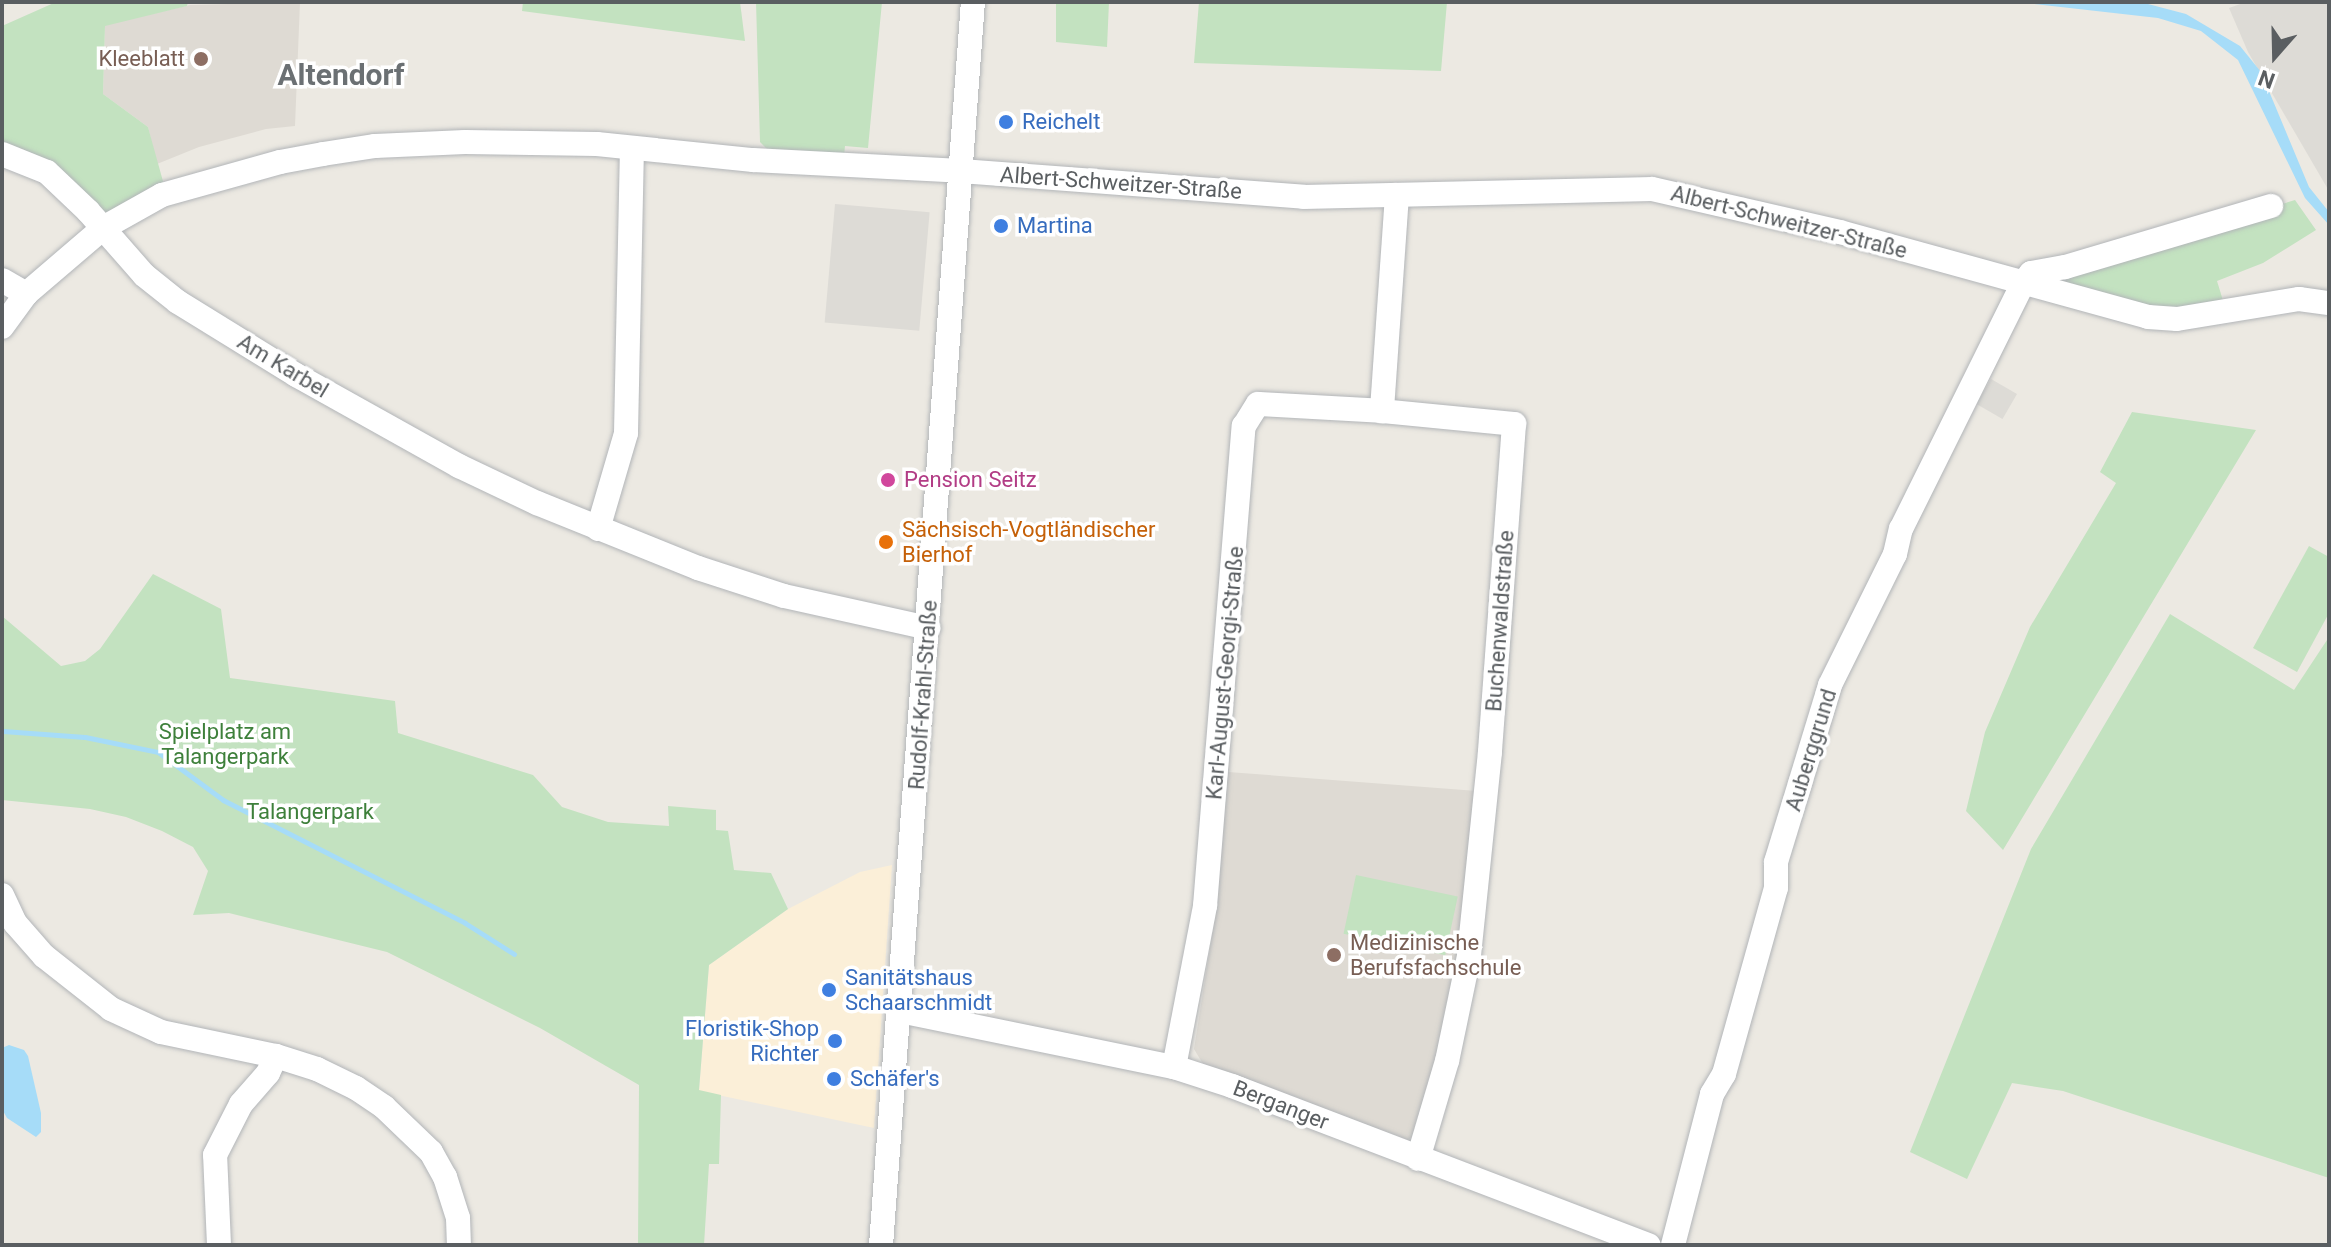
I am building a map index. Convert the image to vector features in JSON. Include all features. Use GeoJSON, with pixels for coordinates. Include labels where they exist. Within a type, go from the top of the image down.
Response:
{"type":"FeatureCollection","features":[{"type":"Feature","properties":{"kind":"street","name":"Rudolf-Krahl-Straße"},"geometry":{"type":"LineString","coordinates":[[881,1245],[973,2]]}},
{"type":"Feature","properties":{"kind":"street","name":"Albert-Schweitzer-Straße"},"geometry":{"type":"LineString","coordinates":[[2,327],[26,294],[103,228],[162,195],[280,162],[375,146],[465,142],[597,144],[632,150],[1304,197],[1652,189],[1747,209],[2110,308],[2164,318],[2218,314],[2299,299],[2329,303]]}},
{"type":"Feature","properties":{"kind":"street"},"geometry":{"type":"LineString","coordinates":[[598,529],[626,433],[632,150]]}},
{"type":"Feature","properties":{"kind":"street","name":"Am Karbel"},"geometry":{"type":"LineString","coordinates":[[2,154],[47,172],[144,275],[178,302],[296,375],[459,466],[598,529],[698,568],[784,596],[928,628]]}},
{"type":"Feature","properties":{"kind":"street"},"geometry":{"type":"LineString","coordinates":[[1382,411],[1397,195]]}},
{"type":"Feature","properties":{"kind":"street"},"geometry":{"type":"LineString","coordinates":[[2023,283],[2031,273],[2065,267],[2271,206]]}},
{"type":"Feature","properties":{"kind":"street"},"geometry":{"type":"LineString","coordinates":[[2,280],[26,294]]}},
{"type":"Feature","properties":{"kind":"street","name":"Auberggrund"},"geometry":{"type":"LineString","coordinates":[[1673,1245],[1712,1094],[1724,1074],[1776,888],[1776,862],[1830,685],[1895,554],[1901,529],[2023,283]]}},
{"type":"Feature","properties":{"kind":"street","name":"Karl-August-Georgi-Straße"},"geometry":{"type":"LineString","coordinates":[[1174,1067],[1205,906],[1244,426],[1258,404],[1382,411]]}},
{"type":"Feature","properties":{"kind":"street","name":"Buchenwaldstraße"},"geometry":{"type":"LineString","coordinates":[[1382,411],[1514,424],[1490,752],[1469,956],[1447,1061],[1418,1159]]}},
{"type":"Feature","properties":{"kind":"street"},"geometry":{"type":"LineString","coordinates":[[2,895],[9,926],[74,983],[111,1009],[161,1032],[276,1056],[356,1088],[384,1107],[431,1152],[450,1188],[458,1218],[459,1245]]}},
{"type":"Feature","properties":{"kind":"street","name":"Berganger"},"geometry":{"type":"LineString","coordinates":[[900,1011],[1174,1067],[1232,1086],[1649,1245]]}},
{"type":"Feature","properties":{"kind":"street"},"geometry":{"type":"LineString","coordinates":[[219,1245],[215,1155],[241,1104],[268,1073],[276,1056]]}},
{"type":"Feature","properties":{"kind":"shaded area","name":"Kleeblatt"},"geometry":{"type":"Polygon","coordinates":[[[300,2],[295,126],[266,129],[199,147],[157,164],[148,127],[103,94],[105,25],[190,5],[300,2]]]}},
{"type":"Feature","properties":{"kind":"shaded area"},"geometry":{"type":"Polygon","coordinates":[[[2246,2],[2329,2],[2329,191],[2248,52],[2229,8],[2246,2]]]}},
{"type":"Feature","properties":{"kind":"shaded area"},"geometry":{"type":"Polygon","coordinates":[[[835,204],[930,212],[919,331],[825,323],[835,204]]]}},
{"type":"Feature","properties":{"kind":"shaded area"},"geometry":{"type":"Polygon","coordinates":[[[1991,379],[2017,394],[2002,419],[1976,404],[1991,379]]]}},
{"type":"Feature","properties":{"kind":"shaded area","name":"Medizinische Berufsfachschule"},"geometry":{"type":"Polygon","coordinates":[[[1228,772],[1477,791],[1454,994],[1418,1132],[1408,1140],[1203,1064],[1194,1049],[1215,916],[1228,772]]]}},
{"type":"Feature","properties":{"kind":"shaded area"},"geometry":{"type":"Polygon","coordinates":[[[892,865],[874,1128],[699,1091],[709,965],[788,909],[860,872],[892,865]]]}},
{"type":"Feature","properties":{"kind":"green space"},"geometry":{"type":"Polygon","coordinates":[[[56,2],[188,2],[187,6],[105,26],[103,94],[148,127],[164,185],[101,215],[2,142],[2,26],[56,2]]]}},
{"type":"Feature","properties":{"kind":"green space"},"geometry":{"type":"Polygon","coordinates":[[[523,2],[740,2],[745,41],[522,11],[523,2]]]}},
{"type":"Feature","properties":{"kind":"green space"},"geometry":{"type":"Polygon","coordinates":[[[756,2],[882,2],[868,148],[845,146],[844,156],[768,150],[760,142],[756,2]]]}},
{"type":"Feature","properties":{"kind":"green space"},"geometry":{"type":"Polygon","coordinates":[[[1056,2],[1109,2],[1107,47],[1056,42],[1056,2]]]}},
{"type":"Feature","properties":{"kind":"green space"},"geometry":{"type":"Polygon","coordinates":[[[1199,2],[1447,2],[1441,71],[1194,63],[1199,2]]]}},
{"type":"Feature","properties":{"kind":"green space"},"geometry":{"type":"Polygon","coordinates":[[[2295,200],[2316,230],[2263,263],[2217,281],[2225,307],[2171,313],[2048,285],[2053,275],[2295,200]]]}},
{"type":"Feature","properties":{"kind":"green space"},"geometry":{"type":"Polygon","coordinates":[[[2132,412],[2256,430],[2003,850],[1966,811],[1985,732],[2030,627],[2116,483],[2100,472],[2132,412]]]}},
{"type":"Feature","properties":{"kind":"green space"},"geometry":{"type":"Polygon","coordinates":[[[2309,546],[2329,557],[2329,613],[2297,672],[2253,648],[2309,546]]]}},
{"type":"Feature","properties":{"kind":"green space","name":"Talangerpark"},"geometry":{"type":"Polygon","coordinates":[[[153,574],[221,609],[230,678],[395,701],[398,733],[533,775],[562,807],[608,822],[669,826],[668,806],[716,810],[716,830],[728,831],[734,870],[771,873],[788,909],[709,965],[699,1090],[721,1095],[719,1164],[709,1164],[704,1245],[638,1245],[639,1085],[540,1028],[387,952],[229,913],[193,915],[208,871],[193,847],[162,831],[126,817],[90,809],[2,800],[2,616],[61,666],[85,661],[100,649],[153,574]]]}},
{"type":"Feature","properties":{"kind":"green space"},"geometry":{"type":"Polygon","coordinates":[[[2170,614],[2294,690],[2329,637],[2329,1178],[2063,1091],[2012,1083],[1967,1179],[1910,1152],[2031,849],[2170,614]]]}},
{"type":"Feature","properties":{"kind":"green space"},"geometry":{"type":"Polygon","coordinates":[[[1356,875],[1458,897],[1445,955],[1344,934],[1356,875]]]}},
{"type":"Feature","properties":{"kind":"water"},"geometry":{"type":"Polygon","coordinates":[[[2016,2],[2148,4],[2186,14],[2240,46],[2261,72],[2309,187],[2329,212],[2329,225],[2305,198],[2238,60],[2201,31],[2158,18],[2016,2]]]}},
{"type":"Feature","properties":{"kind":"water"},"geometry":{"type":"Polygon","coordinates":[[[9,1045],[24,1050],[28,1056],[41,1113],[41,1132],[36,1137],[7,1118],[2,1109],[2,1048],[9,1045]]]}},
{"type":"Feature","properties":{"kind":"waterway"},"geometry":{"type":"LineString","coordinates":[[3,731],[85,737],[158,752],[223,800],[465,923],[514,954]]}},
{"type":"Feature","properties":{"kind":"place","name":"Kleeblatt"},"geometry":{"type":"Point","coordinates":[201,59]}},
{"type":"Feature","properties":{"kind":"place","name":"Reichelt"},"geometry":{"type":"Point","coordinates":[1006,122]}},
{"type":"Feature","properties":{"kind":"place","name":"Martina"},"geometry":{"type":"Point","coordinates":[1001,226]}},
{"type":"Feature","properties":{"kind":"place","name":"Pension Seitz"},"geometry":{"type":"Point","coordinates":[888,480]}},
{"type":"Feature","properties":{"kind":"place","name":"Sächsisch-Vogtländischer Bierhof"},"geometry":{"type":"Point","coordinates":[886,542]}},
{"type":"Feature","properties":{"kind":"place","name":"Medizinische Berufsfachschule"},"geometry":{"type":"Point","coordinates":[1334,955]}},
{"type":"Feature","properties":{"kind":"place","name":"Sanitätshaus Schaarschmidt"},"geometry":{"type":"Point","coordinates":[829,990]}},
{"type":"Feature","properties":{"kind":"place","name":"Floristik-Shop Richter"},"geometry":{"type":"Point","coordinates":[835,1041]}},
{"type":"Feature","properties":{"kind":"place","name":"Schäfer's"},"geometry":{"type":"Point","coordinates":[834,1079]}},
{"type":"Feature","properties":{"kind":"district","name":"Altendorf"},"geometry":{"type":"Point","coordinates":[341,75]}},
{"type":"Feature","properties":{"kind":"park label","name":"Spielplatz am Talangerpark"},"geometry":{"type":"Point","coordinates":[225,744]}}]}
